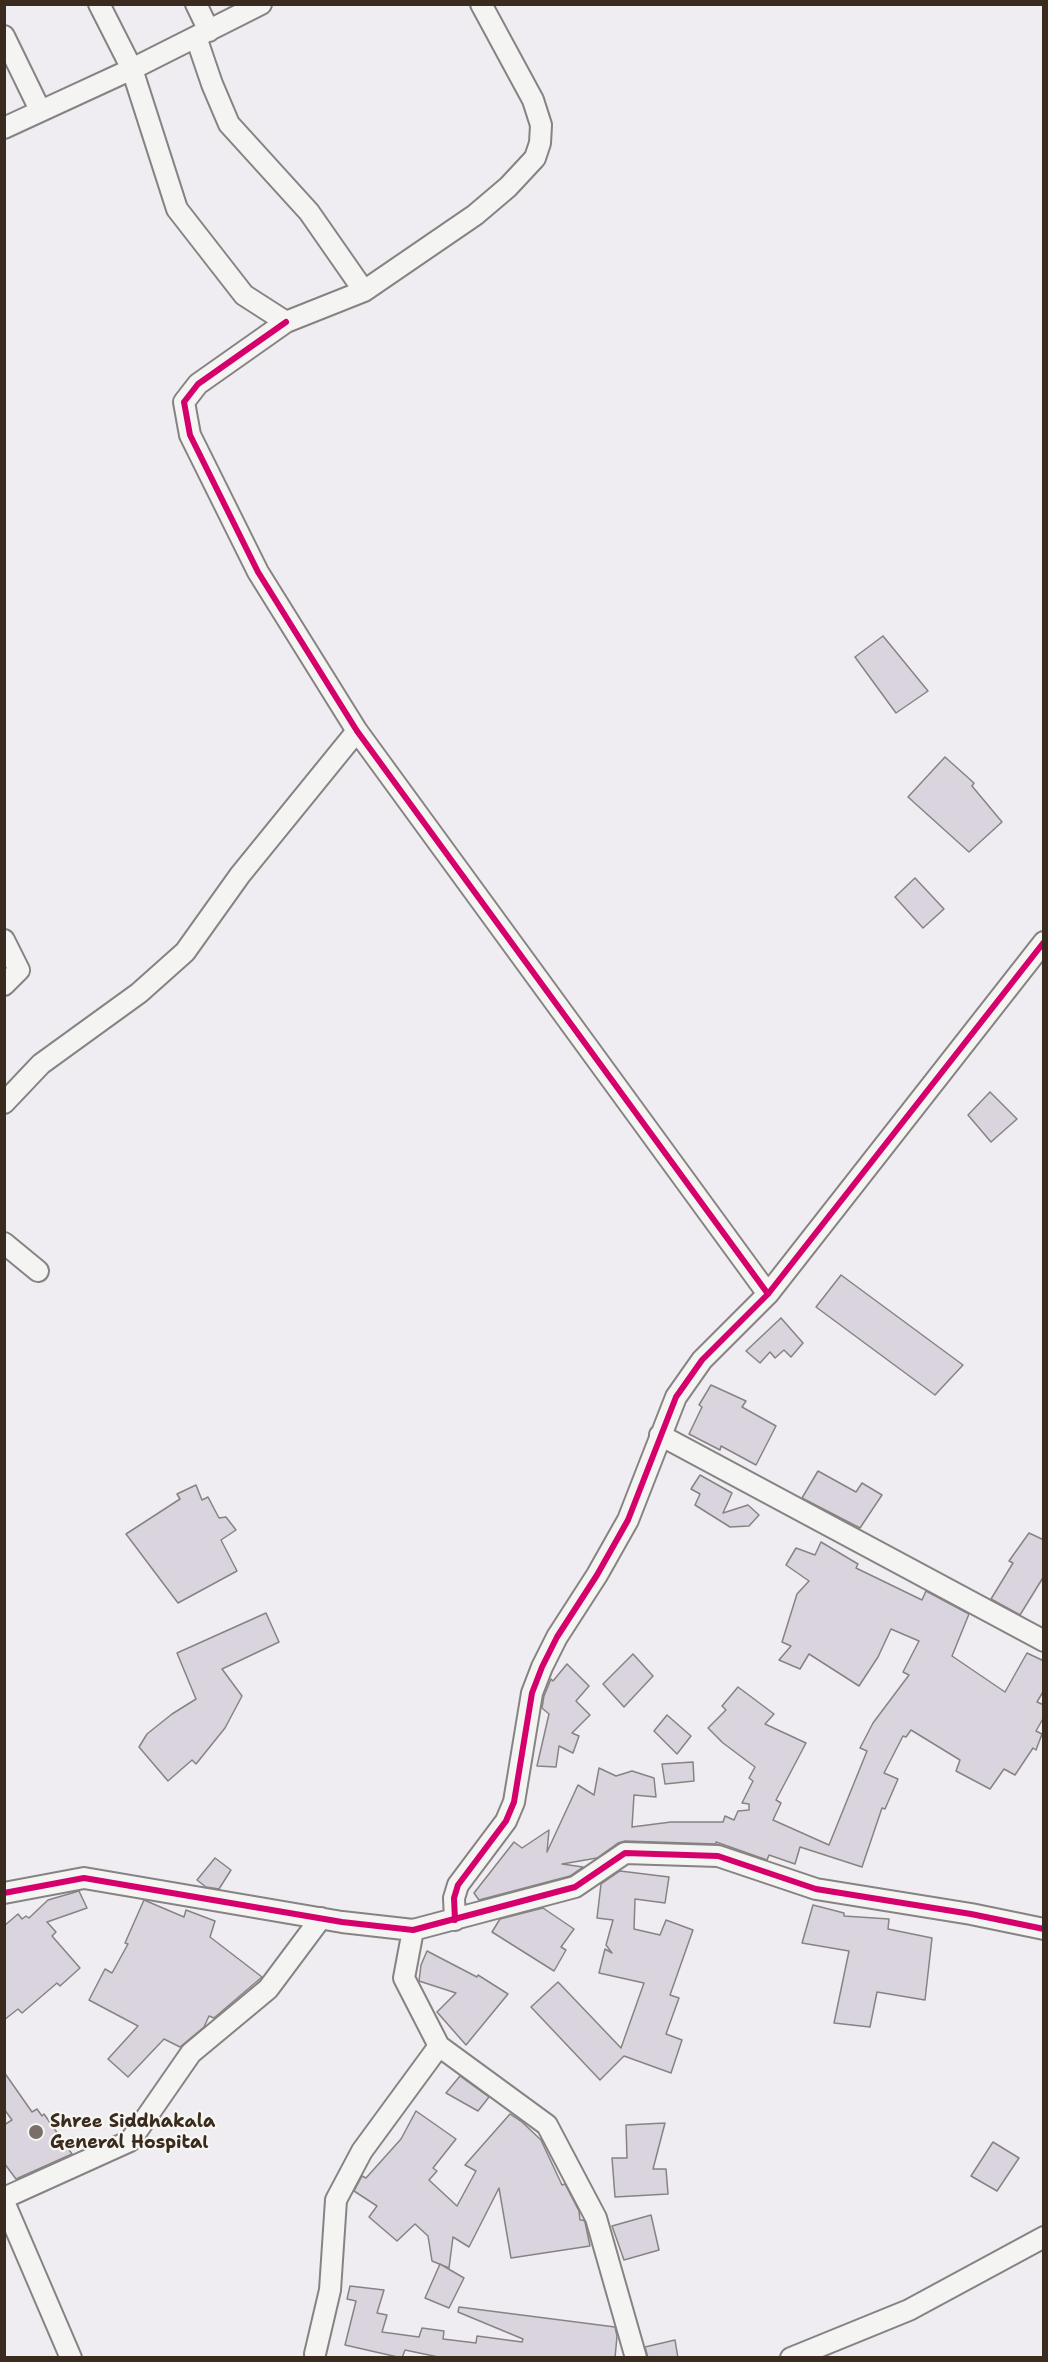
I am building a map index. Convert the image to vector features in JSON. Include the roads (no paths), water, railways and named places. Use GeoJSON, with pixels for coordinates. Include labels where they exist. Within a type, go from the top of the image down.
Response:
{"type":"FeatureCollection","features":[{"type":"Feature","properties":{"kind":"street"},"geometry":{"type":"LineString","coordinates":[[99,4],[132,69],[177,209],[244,295],[286,322]]}},
{"type":"Feature","properties":{"kind":"street"},"geometry":{"type":"LineString","coordinates":[[196,4],[212,84],[229,124],[309,212],[364,291]]}},
{"type":"Feature","properties":{"kind":"street"},"geometry":{"type":"LineString","coordinates":[[4,128],[132,69],[261,4]]}},
{"type":"Feature","properties":{"kind":"street"},"geometry":{"type":"LineString","coordinates":[[481,4],[533,100],[541,125],[540,143],[535,158],[508,187],[475,215],[364,291],[286,322],[198,384],[184,402],[190,435],[258,572],[357,731],[768,1294]]}},
{"type":"Feature","properties":{"kind":"street"},"geometry":{"type":"LineString","coordinates":[[4,36],[40,110]]}},
{"type":"Feature","properties":{"kind":"street"},"geometry":{"type":"LineString","coordinates":[[4,1102],[41,1064],[139,993],[185,952],[240,875],[357,731]]}},
{"type":"Feature","properties":{"kind":"street"},"geometry":{"type":"LineString","coordinates":[[4,940],[19,970],[4,985]]}},
{"type":"Feature","properties":{"kind":"street"},"geometry":{"type":"LineString","coordinates":[[455,1920],[454,1898],[458,1886],[506,1821],[514,1802],[532,1693],[542,1667],[557,1637],[597,1575],[628,1520],[676,1397],[702,1360],[768,1294],[1044,942]]}},
{"type":"Feature","properties":{"kind":"street"},"geometry":{"type":"LineString","coordinates":[[4,1243],[38,1270]]}},
{"type":"Feature","properties":{"kind":"street"},"geometry":{"type":"LineString","coordinates":[[660,1435],[1044,1641]]}},
{"type":"Feature","properties":{"kind":"street"},"geometry":{"type":"LineString","coordinates":[[4,1893],[84,1878],[321,1918],[413,1930],[575,1887],[625,1853],[718,1856],[816,1889],[971,1914],[1044,1929]]}},
{"type":"Feature","properties":{"kind":"street"},"geometry":{"type":"LineString","coordinates":[[71,2358],[4,2200],[130,2141],[191,2053],[268,1989],[321,1918]]}},
{"type":"Feature","properties":{"kind":"street"},"geometry":{"type":"LineString","coordinates":[[413,1930],[404,1978],[439,2046],[547,2124],[596,2218],[636,2358]]}},
{"type":"Feature","properties":{"kind":"street"},"geometry":{"type":"LineString","coordinates":[[320,2356],[330,2290],[336,2200],[362,2151],[439,2046]]}},
{"type":"Feature","properties":{"kind":"street"},"geometry":{"type":"LineString","coordinates":[[791,2358],[909,2310],[1044,2237]]}},
{"type":"Feature","properties":{"kind":"place","name":"Shree Siddhakala General Hospital"},"geometry":{"type":"Point","coordinates":[36,2132]}}]}
